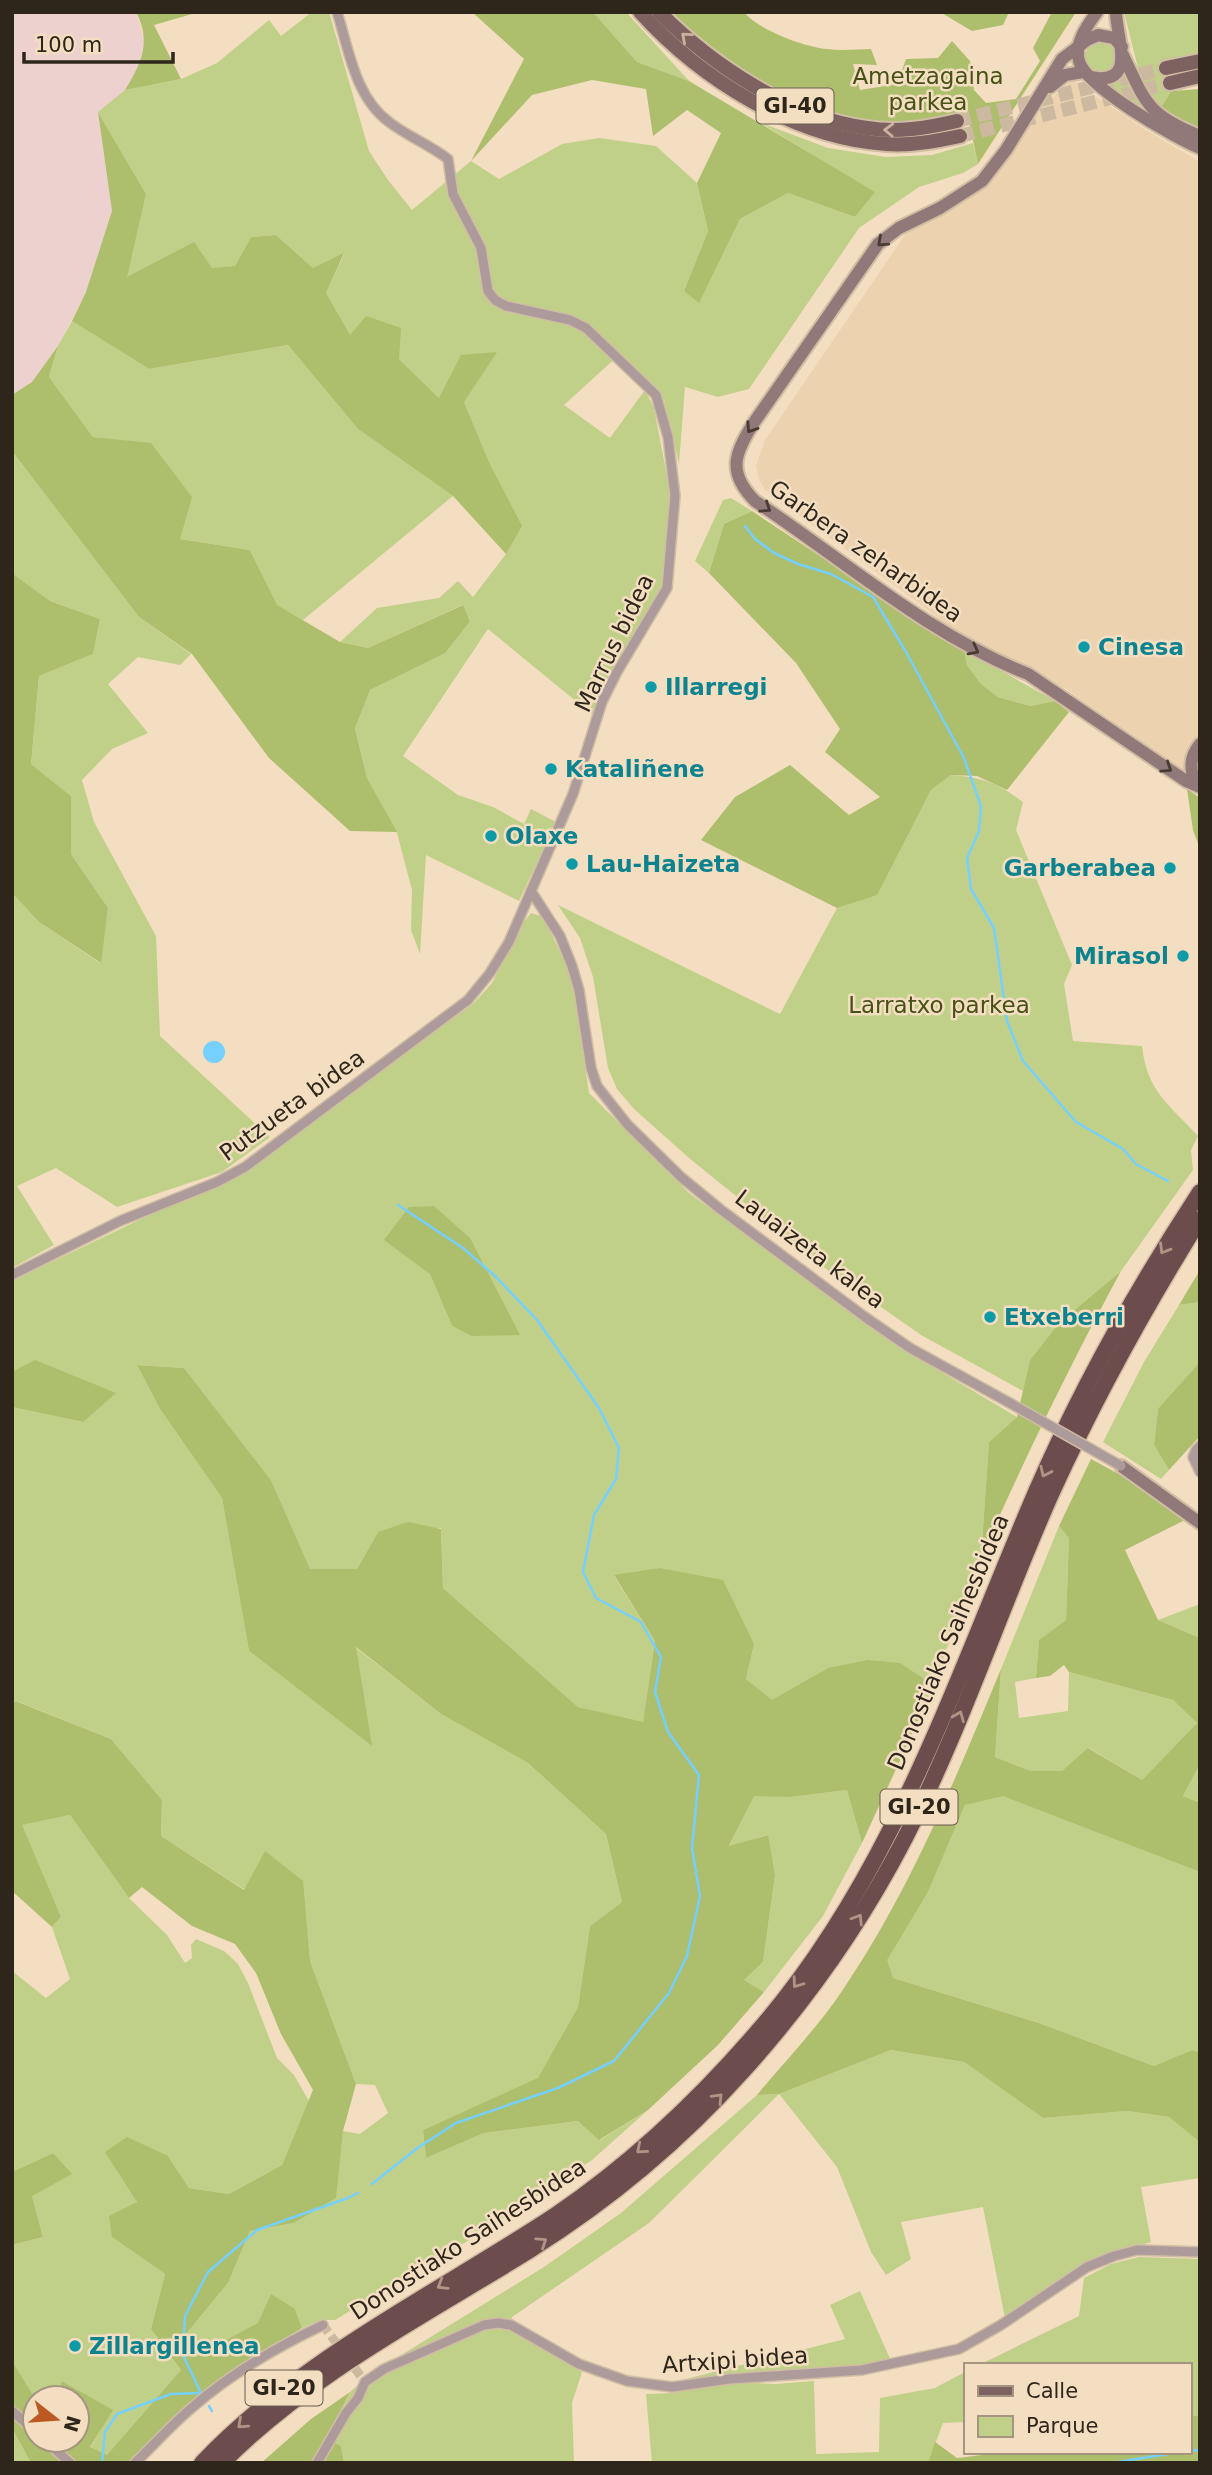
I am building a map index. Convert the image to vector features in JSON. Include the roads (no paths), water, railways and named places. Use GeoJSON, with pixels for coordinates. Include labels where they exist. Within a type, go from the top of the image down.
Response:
{"type":"FeatureCollection","features":[{"type":"Feature","properties":{"kind":"highway","name":"Donostiako Saihesbidea"},"geometry":{"type":"LineString","coordinates":[[202,2463],[278,2393],[331,2354],[525,2235],[595,2187],[654,2138],[703,2092],[785,2000],[835,1929],[894,1827],[1038,1486],[1115,1334],[1200,1192]]}},
{"type":"Feature","properties":{"kind":"highway","name":"Donostiako Saihesbidea"},"geometry":{"type":"LineString","coordinates":[[222,2463],[270,2418],[339,2366],[533,2248],[603,2199],[664,2150],[714,2102],[796,2008],[848,1936],[907,1833],[1032,1537],[1084,1424],[1128,1341],[1200,1219]]}},
{"type":"Feature","properties":{"kind":"main road","name":"GI-40"},"geometry":{"type":"LineString","coordinates":[[640,12],[678,48],[715,76],[757,102],[802,124],[845,138],[887,144],[926,142],[959,129],[884,130],[842,124],[820,116],[779,99],[734,73],[695,45],[659,12]]}},
{"type":"Feature","properties":{"kind":"main road"},"geometry":{"type":"LineString","coordinates":[[1200,61],[1168,75],[1200,76]]}},
{"type":"Feature","properties":{"kind":"street","name":"Marrus bidea"},"geometry":{"type":"LineString","coordinates":[[337,12],[360,86],[371,106],[388,122],[448,159],[453,194],[481,248],[488,291],[495,300],[506,306],[570,320],[586,328],[656,395],[668,437],[676,496],[667,588],[617,672],[603,702],[573,794],[531,891]]}},
{"type":"Feature","properties":{"kind":"street","name":"Garbera zeharbidea"},"geometry":{"type":"LineString","coordinates":[[1097,12],[1082,36],[1079,47],[1062,59],[990,173],[970,190],[900,228],[873,250],[744,439],[738,452],[737,477],[743,489],[755,500],[937,628],[999,663],[1028,674],[1186,781],[1198,786]]}},
{"type":"Feature","properties":{"kind":"street"},"geometry":{"type":"LineString","coordinates":[[1086,74],[1106,78],[1119,69],[1122,51],[1116,12]]}},
{"type":"Feature","properties":{"kind":"street"},"geometry":{"type":"LineString","coordinates":[[1121,12],[1135,78]]}},
{"type":"Feature","properties":{"kind":"street"},"geometry":{"type":"LineString","coordinates":[[1200,136],[1172,125],[1144,101],[1114,38],[1098,35],[1079,47],[1079,62],[1086,74],[1167,133],[1200,148]]}},
{"type":"Feature","properties":{"kind":"street","name":"Garbera zeharbidea"},"geometry":{"type":"LineString","coordinates":[[1044,91],[1065,75],[1086,74]]}},
{"type":"Feature","properties":{"kind":"street","name":"Garbera zeharbidea"},"geometry":{"type":"LineString","coordinates":[[1198,786],[1190,770],[1200,744]]}},
{"type":"Feature","properties":{"kind":"street","name":"Lauaizeta kalea"},"geometry":{"type":"LineString","coordinates":[[531,891],[560,936],[576,978],[591,1068],[597,1086],[627,1124],[681,1177],[720,1209],[910,1348],[1121,1466],[1200,1523]]}},
{"type":"Feature","properties":{"kind":"street","name":"Putzueta bidea"},"geometry":{"type":"LineString","coordinates":[[12,1275],[120,1220],[217,1182],[245,1167],[468,1000],[509,942],[531,891]]}},
{"type":"Feature","properties":{"kind":"street"},"geometry":{"type":"LineString","coordinates":[[519,918],[533,907],[544,910]]}},
{"type":"Feature","properties":{"kind":"street"},"geometry":{"type":"LineString","coordinates":[[1200,1446],[1193,1457],[1200,1472]]}},
{"type":"Feature","properties":{"kind":"street","name":"Artxipi bidea"},"geometry":{"type":"LineString","coordinates":[[317,2463],[346,2413],[358,2398],[365,2382],[384,2370],[484,2325],[511,2325],[597,2372],[627,2381],[673,2387],[729,2379],[862,2370],[959,2348],[1001,2325],[1087,2267],[1114,2256],[1137,2249],[1200,2252]]}},
{"type":"Feature","properties":{"kind":"street"},"geometry":{"type":"LineString","coordinates":[[135,2463],[193,2406],[235,2374],[280,2345],[323,2325]]}},
{"type":"Feature","properties":{"kind":"water"},"geometry":{"type":"Polygon","coordinates":[[[214,1041],[222,1044],[225,1052],[222,1060],[214,1063],[206,1060],[203,1052],[206,1044],[214,1041]]]}},
{"type":"Feature","properties":{"kind":"waterway"},"geometry":{"type":"LineString","coordinates":[[745,526],[755,539],[774,553],[831,574],[873,597],[964,758],[981,806],[979,831],[967,858],[971,889],[994,928],[1007,1021],[1023,1061],[1076,1122],[1123,1149],[1136,1164],[1168,1181]]}},
{"type":"Feature","properties":{"kind":"waterway"},"geometry":{"type":"LineString","coordinates":[[372,2184],[416,2149],[456,2123],[558,2088],[614,2061],[669,1993],[687,1956],[700,1896],[692,1848],[699,1775],[668,1732],[655,1692],[661,1657],[641,1622],[596,1598],[583,1572],[594,1515],[616,1479],[619,1448],[599,1408],[537,1320],[496,1277],[463,1248],[398,1205]]}},
{"type":"Feature","properties":{"kind":"waterway"},"geometry":{"type":"LineString","coordinates":[[201,2393],[183,2355],[185,2316],[208,2272],[257,2230],[358,2193]]}},
{"type":"Feature","properties":{"kind":"waterway"},"geometry":{"type":"LineString","coordinates":[[102,2463],[105,2432],[117,2414],[171,2394],[200,2393]]}},
{"type":"Feature","properties":{"kind":"waterway"},"geometry":{"type":"LineString","coordinates":[[209,2406],[212,2411]]}},
{"type":"Feature","properties":{"kind":"waterway"},"geometry":{"type":"LineString","coordinates":[[1191,2451],[1200,2450]]}},
{"type":"Feature","properties":{"kind":"waterway"},"geometry":{"type":"LineString","coordinates":[[1112,2463],[1168,2454]]}},
{"type":"Feature","properties":{"kind":"tunnel"},"geometry":{"type":"LineString","coordinates":[[957,121],[1166,68]]}},
{"type":"Feature","properties":{"kind":"tunnel"},"geometry":{"type":"LineString","coordinates":[[960,136],[1170,83]]}},
{"type":"Feature","properties":{"kind":"tunnel"},"geometry":{"type":"LineString","coordinates":[[323,2325],[365,2382]]}},
{"type":"Feature","properties":{"kind":"place","name":"Cinesa"},"geometry":{"type":"Point","coordinates":[1084,647]}},
{"type":"Feature","properties":{"kind":"place","name":"Illarregi"},"geometry":{"type":"Point","coordinates":[651,687]}},
{"type":"Feature","properties":{"kind":"place","name":"Kataliñene"},"geometry":{"type":"Point","coordinates":[551,769]}},
{"type":"Feature","properties":{"kind":"place","name":"Olaxe"},"geometry":{"type":"Point","coordinates":[491,836]}},
{"type":"Feature","properties":{"kind":"place","name":"Lau-Haizeta"},"geometry":{"type":"Point","coordinates":[572,864]}},
{"type":"Feature","properties":{"kind":"place","name":"Garberabea"},"geometry":{"type":"Point","coordinates":[1170,868]}},
{"type":"Feature","properties":{"kind":"place","name":"Mirasol"},"geometry":{"type":"Point","coordinates":[1183,956]}},
{"type":"Feature","properties":{"kind":"place","name":"Etxeberri"},"geometry":{"type":"Point","coordinates":[990,1317]}},
{"type":"Feature","properties":{"kind":"place","name":"Zillargillenea"},"geometry":{"type":"Point","coordinates":[75,2346]}},
{"type":"Feature","properties":{"kind":"park label","name":"Ametzagaina parkea"},"geometry":{"type":"Point","coordinates":[928,89]}},
{"type":"Feature","properties":{"kind":"park label","name":"Larratxo parkea"},"geometry":{"type":"Point","coordinates":[939,1005]}}]}
